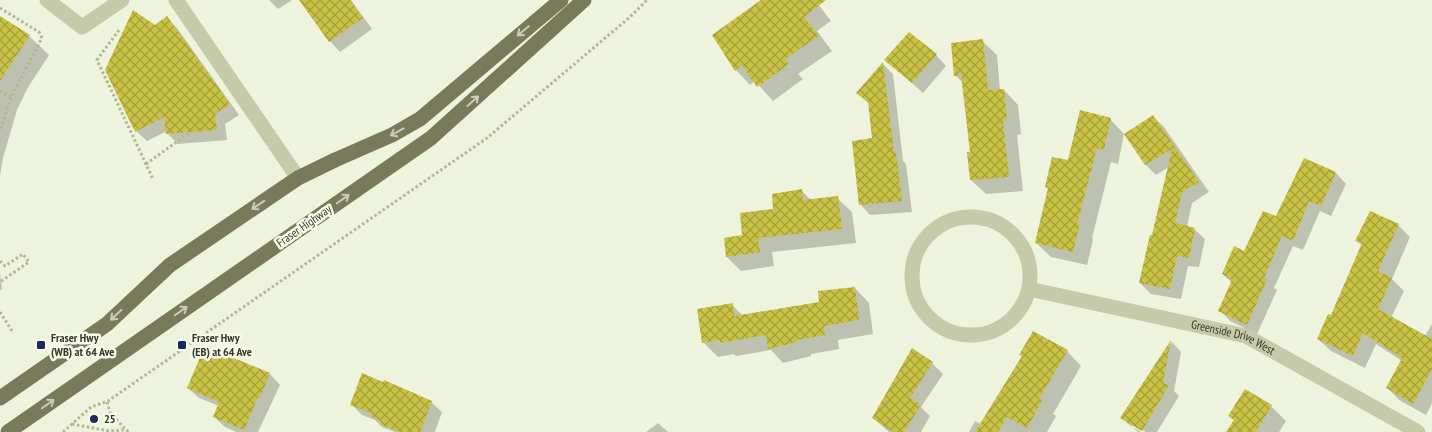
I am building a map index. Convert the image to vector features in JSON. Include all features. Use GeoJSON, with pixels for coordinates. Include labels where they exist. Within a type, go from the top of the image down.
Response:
{"type":"FeatureCollection","features":[{"type":"Feature","properties":{"kind":"main road"},"geometry":{"type":"LineString","coordinates":[[0,398],[107,324],[170,265],[298,178],[334,160],[392,136],[420,119],[561,0]]}},
{"type":"Feature","properties":{"kind":"main road","name":"Fraser Highway"},"geometry":{"type":"LineString","coordinates":[[8,432],[431,138],[584,0]]}},
{"type":"Feature","properties":{"kind":"street"},"geometry":{"type":"LineString","coordinates":[[46,0],[82,27],[122,0]]}},
{"type":"Feature","properties":{"kind":"street"},"geometry":{"type":"LineString","coordinates":[[176,0],[298,178]]}},
{"type":"Feature","properties":{"kind":"street"},"geometry":{"type":"LineString","coordinates":[[960,217],[980,217],[998,223],[1014,234],[1025,251],[1030,270],[1029,289],[1022,308],[1009,323],[991,333],[972,336],[952,333],[934,324],[921,310],[913,291],[911,271],[916,252],[926,236],[942,224],[960,217]]}},
{"type":"Feature","properties":{"kind":"street","name":"Greenside Drive West"},"geometry":{"type":"LineString","coordinates":[[1029,289],[1246,336],[1418,432]]}},
{"type":"Feature","properties":{"kind":"path"},"geometry":{"type":"LineString","coordinates":[[62,432],[91,407],[107,402],[487,138],[630,17],[647,0]]}},
{"type":"Feature","properties":{"kind":"path"},"geometry":{"type":"LineString","coordinates":[[0,8],[38,32],[42,38],[12,97],[0,131]]}},
{"type":"Feature","properties":{"kind":"path"},"geometry":{"type":"LineString","coordinates":[[118,30],[97,60],[153,179]]}},
{"type":"Feature","properties":{"kind":"path"},"geometry":{"type":"LineString","coordinates":[[0,91],[12,97]]}},
{"type":"Feature","properties":{"kind":"path"},"geometry":{"type":"LineString","coordinates":[[146,164],[189,133]]}},
{"type":"Feature","properties":{"kind":"path"},"geometry":{"type":"LineString","coordinates":[[0,261],[5,266],[23,254],[29,262],[0,282]]}},
{"type":"Feature","properties":{"kind":"path"},"geometry":{"type":"LineString","coordinates":[[0,312],[12,331]]}},
{"type":"Feature","properties":{"kind":"path"},"geometry":{"type":"LineString","coordinates":[[107,402],[110,412],[125,430]]}},
{"type":"Feature","properties":{"kind":"path"},"geometry":{"type":"LineString","coordinates":[[72,424],[108,431],[125,430],[131,432]]}},
{"type":"Feature","properties":{"kind":"building"},"geometry":{"type":"Polygon","coordinates":[[[299,0],[350,0],[363,18],[329,42],[299,0]]]}},
{"type":"Feature","properties":{"kind":"building"},"geometry":{"type":"Polygon","coordinates":[[[761,0],[826,0],[804,17],[819,36],[785,59],[789,64],[757,87],[742,65],[735,71],[712,35],[761,0]]]}},
{"type":"Feature","properties":{"kind":"building"},"geometry":{"type":"Polygon","coordinates":[[[133,10],[155,25],[167,16],[230,104],[215,114],[217,130],[166,134],[164,117],[135,132],[105,70],[133,10]]]}},
{"type":"Feature","properties":{"kind":"building"},"geometry":{"type":"Polygon","coordinates":[[[0,16],[30,35],[0,81],[0,16]]]}},
{"type":"Feature","properties":{"kind":"building"},"geometry":{"type":"Polygon","coordinates":[[[909,32],[937,54],[912,83],[884,60],[909,32]]]}},
{"type":"Feature","properties":{"kind":"building"},"geometry":{"type":"Polygon","coordinates":[[[983,39],[988,90],[1004,89],[1007,120],[1003,121],[1009,177],[970,180],[967,152],[970,152],[961,75],[954,76],[951,43],[983,39]]]}},
{"type":"Feature","properties":{"kind":"building"},"geometry":{"type":"Polygon","coordinates":[[[883,62],[902,201],[859,205],[852,141],[872,138],[868,102],[856,93],[883,62]]]}},
{"type":"Feature","properties":{"kind":"building"},"geometry":{"type":"Polygon","coordinates":[[[1080,110],[1111,118],[1104,150],[1097,148],[1077,224],[1080,224],[1073,252],[1035,243],[1048,188],[1045,187],[1052,157],[1068,160],[1080,110]]]}},
{"type":"Feature","properties":{"kind":"building"},"geometry":{"type":"Polygon","coordinates":[[[1153,115],[1199,182],[1182,192],[1175,223],[1195,228],[1189,258],[1177,256],[1170,289],[1139,283],[1172,149],[1145,165],[1124,134],[1153,115]]]}},
{"type":"Feature","properties":{"kind":"building"},"geometry":{"type":"Polygon","coordinates":[[[1304,158],[1336,172],[1321,206],[1309,201],[1293,241],[1282,236],[1264,278],[1267,279],[1247,325],[1218,311],[1232,280],[1222,274],[1234,246],[1244,251],[1263,211],[1276,216],[1304,158]]]}},
{"type":"Feature","properties":{"kind":"building"},"geometry":{"type":"Polygon","coordinates":[[[802,189],[803,200],[838,196],[842,229],[758,238],[760,252],[726,257],[724,238],[742,235],[740,213],[773,209],[772,194],[802,189]]]}},
{"type":"Feature","properties":{"kind":"building"},"geometry":{"type":"Polygon","coordinates":[[[1370,211],[1399,224],[1378,271],[1392,278],[1378,309],[1432,339],[1432,369],[1413,404],[1386,388],[1402,358],[1363,333],[1353,356],[1317,339],[1328,314],[1331,315],[1362,243],[1355,241],[1370,211]]]}},
{"type":"Feature","properties":{"kind":"building"},"geometry":{"type":"Polygon","coordinates":[[[855,287],[859,320],[824,326],[825,335],[797,340],[797,342],[768,349],[766,335],[720,343],[720,340],[702,343],[697,309],[733,303],[734,316],[819,302],[818,291],[855,287]]]}},
{"type":"Feature","properties":{"kind":"building"},"geometry":{"type":"Polygon","coordinates":[[[1033,331],[1068,350],[1039,399],[1042,401],[1027,428],[1007,417],[998,432],[975,432],[1022,356],[1019,355],[1033,331]]]}},
{"type":"Feature","properties":{"kind":"building"},"geometry":{"type":"Polygon","coordinates":[[[1171,340],[1163,383],[1169,385],[1142,431],[1120,418],[1171,340]]]}},
{"type":"Feature","properties":{"kind":"building"},"geometry":{"type":"Polygon","coordinates":[[[205,346],[270,373],[244,430],[213,417],[219,402],[187,388],[205,346]]]}},
{"type":"Feature","properties":{"kind":"building"},"geometry":{"type":"Polygon","coordinates":[[[912,348],[933,362],[910,398],[921,405],[904,432],[893,432],[872,418],[912,348]]]}},
{"type":"Feature","properties":{"kind":"building"},"geometry":{"type":"Polygon","coordinates":[[[362,373],[383,382],[384,380],[432,401],[420,432],[400,432],[380,424],[381,421],[370,416],[371,413],[350,405],[362,373]]]}},
{"type":"Feature","properties":{"kind":"building"},"geometry":{"type":"Polygon","coordinates":[[[1245,389],[1272,405],[1256,432],[1226,432],[1234,420],[1228,416],[1245,389]]]}},
{"type":"Feature","properties":{"kind":"place","name":"Fraser Hwy (WB) at 64 Ave"},"geometry":{"type":"Point","coordinates":[41,345]}},
{"type":"Feature","properties":{"kind":"place","name":"Fraser Hwy (EB) at 64 Ave"},"geometry":{"type":"Point","coordinates":[182,345]}},
{"type":"Feature","properties":{"kind":"place","name":"25"},"geometry":{"type":"Point","coordinates":[94,419]}}]}
